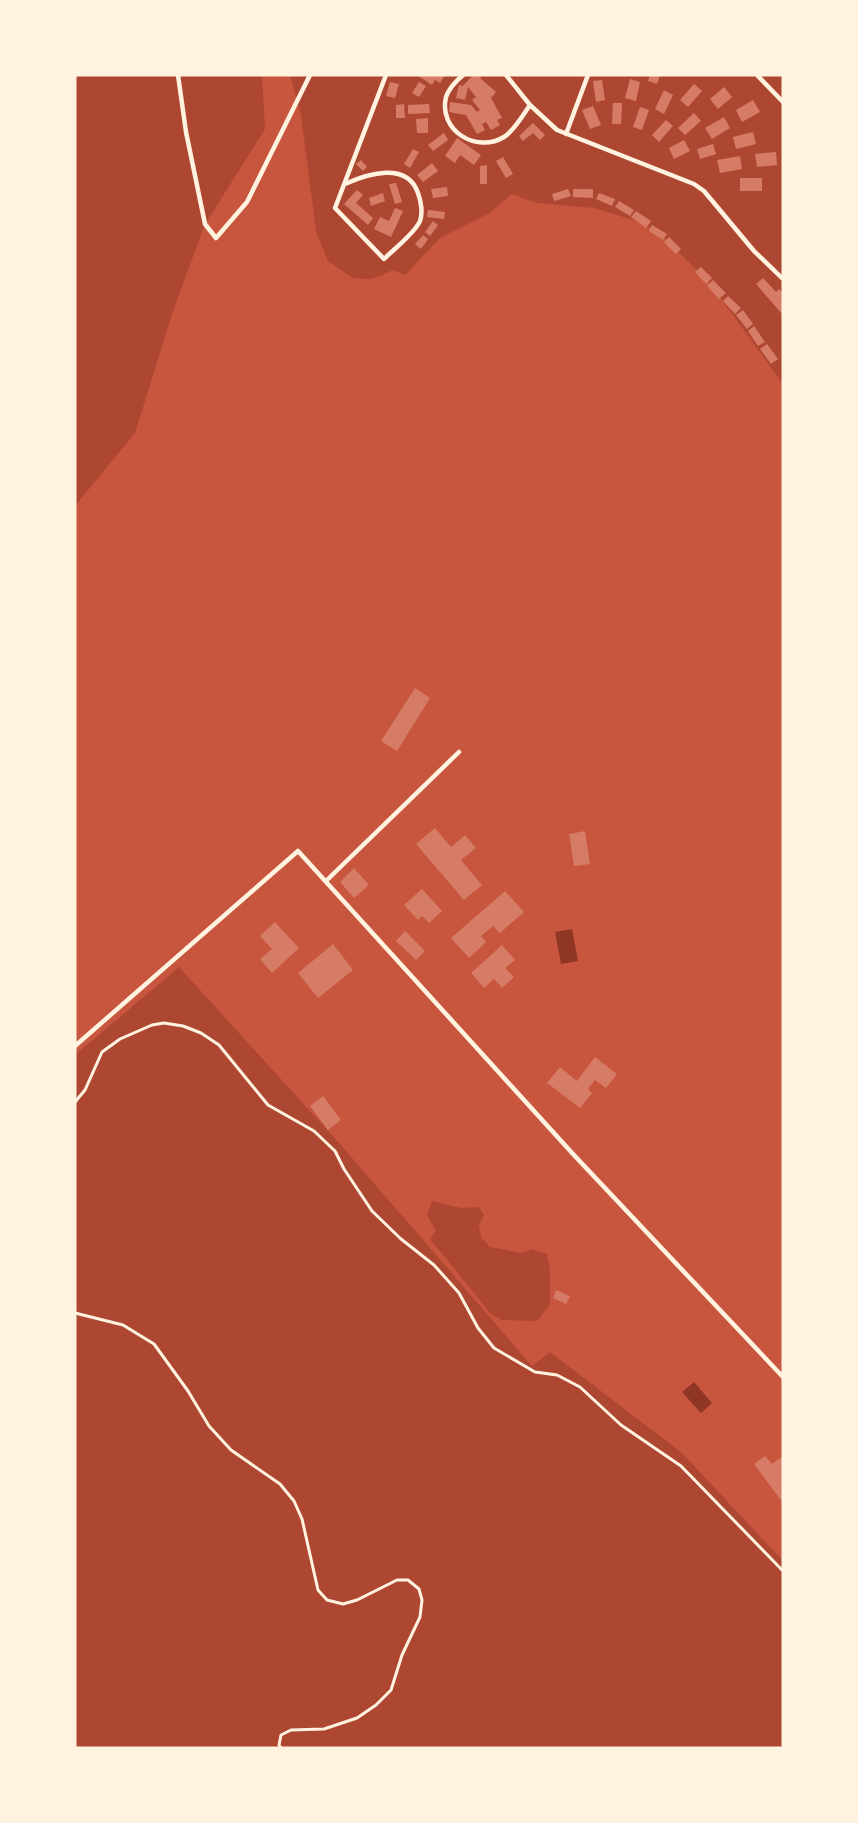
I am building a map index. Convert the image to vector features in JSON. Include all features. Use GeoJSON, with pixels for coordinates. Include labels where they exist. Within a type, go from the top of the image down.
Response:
{"type":"FeatureCollection","features":[{"type":"Feature","properties":{"kind":"lane"},"geometry":{"type":"LineString","coordinates":[[178,75],[186,132],[205,224],[216,238],[247,202],[310,75]]}},
{"type":"Feature","properties":{"kind":"lane"},"geometry":{"type":"LineString","coordinates":[[345,184],[380,172],[404,176],[416,187],[421,207],[420,222],[384,259],[335,208],[386,75]]}},
{"type":"Feature","properties":{"kind":"lane"},"geometry":{"type":"LineString","coordinates":[[463,75],[449,90],[446,104],[450,124],[455,132],[466,139],[484,143],[502,139],[530,105]]}},
{"type":"Feature","properties":{"kind":"lane"},"geometry":{"type":"LineString","coordinates":[[506,75],[530,105],[552,126],[566,134],[694,184],[704,191],[754,251],[783,279]]}},
{"type":"Feature","properties":{"kind":"lane"},"geometry":{"type":"LineString","coordinates":[[566,134],[588,75]]}},
{"type":"Feature","properties":{"kind":"lane"},"geometry":{"type":"LineString","coordinates":[[757,75],[783,102]]}},
{"type":"Feature","properties":{"kind":"lane"},"geometry":{"type":"LineString","coordinates":[[327,881],[459,752]]}},
{"type":"Feature","properties":{"kind":"lane"},"geometry":{"type":"LineString","coordinates":[[75,1046],[298,850],[573,1154],[783,1377]]}},
{"type":"Feature","properties":{"kind":"path"},"geometry":{"type":"LineString","coordinates":[[75,1102],[85,1090],[102,1052],[120,1039],[152,1025],[164,1023],[183,1026],[201,1033],[219,1045],[268,1104],[314,1131],[334,1151],[372,1211],[401,1239],[434,1265],[459,1293],[478,1328],[494,1348],[535,1372],[557,1375],[580,1386],[621,1425],[681,1466],[783,1571]]}},
{"type":"Feature","properties":{"kind":"path"},"geometry":{"type":"LineString","coordinates":[[75,1313],[123,1325],[154,1344],[188,1390],[209,1426],[231,1450],[280,1484],[294,1501],[302,1519],[318,1590],[327,1600],[343,1604],[357,1600],[396,1580],[408,1580],[419,1589],[422,1600],[420,1617],[402,1655],[391,1690],[376,1705],[357,1718],[324,1729],[291,1730],[281,1735],[279,1745],[281,1748]]}},
{"type":"Feature","properties":{"kind":"shaded area"},"geometry":{"type":"Polygon","coordinates":[[[78,75],[262,75],[265,129],[205,224],[174,308],[135,433],[75,506],[75,85],[78,75]]]}},
{"type":"Feature","properties":{"kind":"shaded area"},"geometry":{"type":"Polygon","coordinates":[[[290,75],[783,75],[783,384],[709,282],[656,230],[594,208],[536,203],[512,194],[490,213],[440,238],[405,275],[393,270],[372,279],[353,278],[328,261],[316,231],[301,115],[290,75]]]}},
{"type":"Feature","properties":{"kind":"shaded area"},"geometry":{"type":"Polygon","coordinates":[[[572,929],[578,961],[561,964],[555,932],[572,929]]]}},
{"type":"Feature","properties":{"kind":"shaded area"},"geometry":{"type":"Polygon","coordinates":[[[179,967],[340,1144],[532,1366],[550,1352],[682,1453],[783,1561],[783,1748],[75,1748],[75,1055],[179,967]]]}},
{"type":"Feature","properties":{"kind":"shaded area"},"geometry":{"type":"Polygon","coordinates":[[[432,1201],[461,1208],[479,1207],[484,1215],[479,1225],[481,1237],[490,1247],[521,1253],[531,1249],[547,1254],[550,1271],[550,1305],[537,1321],[502,1320],[491,1314],[430,1239],[436,1231],[427,1215],[432,1201]]]}},
{"type":"Feature","properties":{"kind":"shaded area"},"geometry":{"type":"Polygon","coordinates":[[[694,1382],[712,1403],[701,1413],[682,1392],[694,1382]]]}},
{"type":"Feature","properties":{"kind":"building"},"geometry":{"type":"Polygon","coordinates":[[[417,75],[445,75],[440,83],[435,80],[432,85],[417,75]]]}},
{"type":"Feature","properties":{"kind":"building"},"geometry":{"type":"Polygon","coordinates":[[[473,75],[483,75],[480,78],[496,92],[491,98],[502,118],[497,120],[500,125],[491,130],[486,122],[482,124],[485,130],[477,134],[466,115],[449,112],[450,102],[471,105],[477,112],[480,110],[472,100],[476,97],[468,87],[465,100],[456,98],[459,85],[463,86],[473,75]]]}},
{"type":"Feature","properties":{"kind":"building"},"geometry":{"type":"Polygon","coordinates":[[[650,75],[660,75],[657,84],[648,81],[650,75]]]}},
{"type":"Feature","properties":{"kind":"building"},"geometry":{"type":"Polygon","coordinates":[[[630,79],[640,82],[636,101],[625,98],[630,79]]]}},
{"type":"Feature","properties":{"kind":"building"},"geometry":{"type":"Polygon","coordinates":[[[602,80],[605,100],[596,102],[593,81],[602,80]]]}},
{"type":"Feature","properties":{"kind":"building"},"geometry":{"type":"Polygon","coordinates":[[[390,82],[399,84],[395,98],[386,96],[390,82]]]}},
{"type":"Feature","properties":{"kind":"building"},"geometry":{"type":"Polygon","coordinates":[[[419,82],[426,86],[419,97],[412,93],[419,82]]]}},
{"type":"Feature","properties":{"kind":"building"},"geometry":{"type":"Polygon","coordinates":[[[694,84],[702,91],[688,107],[680,100],[694,84]]]}},
{"type":"Feature","properties":{"kind":"building"},"geometry":{"type":"Polygon","coordinates":[[[724,87],[732,97],[718,109],[710,99],[724,87]]]}},
{"type":"Feature","properties":{"kind":"building"},"geometry":{"type":"Polygon","coordinates":[[[664,90],[673,95],[664,114],[655,109],[664,90]]]}},
{"type":"Feature","properties":{"kind":"building"},"geometry":{"type":"Polygon","coordinates":[[[753,100],[760,112],[742,122],[736,110],[753,100]]]}},
{"type":"Feature","properties":{"kind":"building"},"geometry":{"type":"Polygon","coordinates":[[[613,103],[622,103],[621,124],[612,124],[613,103]]]}},
{"type":"Feature","properties":{"kind":"building"},"geometry":{"type":"Polygon","coordinates":[[[404,104],[405,118],[396,118],[396,105],[404,104]]]}},
{"type":"Feature","properties":{"kind":"building"},"geometry":{"type":"Polygon","coordinates":[[[429,104],[430,113],[408,114],[408,105],[429,104]]]}},
{"type":"Feature","properties":{"kind":"building"},"geometry":{"type":"Polygon","coordinates":[[[593,106],[601,125],[590,129],[582,110],[593,106]]]}},
{"type":"Feature","properties":{"kind":"building"},"geometry":{"type":"Polygon","coordinates":[[[640,107],[649,110],[642,130],[633,127],[640,107]]]}},
{"type":"Feature","properties":{"kind":"building"},"geometry":{"type":"Polygon","coordinates":[[[694,113],[701,121],[685,135],[678,128],[694,113]]]}},
{"type":"Feature","properties":{"kind":"building"},"geometry":{"type":"Polygon","coordinates":[[[724,117],[730,128],[712,139],[705,128],[724,117]]]}},
{"type":"Feature","properties":{"kind":"building"},"geometry":{"type":"Polygon","coordinates":[[[428,118],[428,133],[417,133],[416,119],[428,118]]]}},
{"type":"Feature","properties":{"kind":"building"},"geometry":{"type":"Polygon","coordinates":[[[666,120],[673,126],[659,142],[652,135],[666,120]]]}},
{"type":"Feature","properties":{"kind":"building"},"geometry":{"type":"Polygon","coordinates":[[[533,123],[545,135],[540,140],[533,133],[523,141],[519,136],[533,123]]]}},
{"type":"Feature","properties":{"kind":"building"},"geometry":{"type":"Polygon","coordinates":[[[753,132],[756,144],[736,149],[733,137],[753,132]]]}},
{"type":"Feature","properties":{"kind":"building"},"geometry":{"type":"Polygon","coordinates":[[[444,133],[448,140],[433,151],[428,145],[444,133]]]}},
{"type":"Feature","properties":{"kind":"building"},"geometry":{"type":"Polygon","coordinates":[[[457,138],[481,155],[474,165],[460,155],[455,163],[445,156],[457,138]]]}},
{"type":"Feature","properties":{"kind":"building"},"geometry":{"type":"Polygon","coordinates":[[[684,140],[690,151],[674,159],[669,148],[684,140]]]}},
{"type":"Feature","properties":{"kind":"building"},"geometry":{"type":"Polygon","coordinates":[[[713,144],[716,154],[700,159],[697,149],[713,144]]]}},
{"type":"Feature","properties":{"kind":"building"},"geometry":{"type":"Polygon","coordinates":[[[413,149],[419,152],[410,168],[404,164],[413,149]]]}},
{"type":"Feature","properties":{"kind":"building"},"geometry":{"type":"Polygon","coordinates":[[[776,152],[777,165],[757,167],[755,154],[776,152]]]}},
{"type":"Feature","properties":{"kind":"building"},"geometry":{"type":"Polygon","coordinates":[[[740,156],[742,169],[720,173],[717,160],[740,156]]]}},
{"type":"Feature","properties":{"kind":"building"},"geometry":{"type":"Polygon","coordinates":[[[503,157],[513,174],[506,178],[496,161],[503,157]]]}},
{"type":"Feature","properties":{"kind":"building"},"geometry":{"type":"Polygon","coordinates":[[[361,160],[367,167],[363,171],[356,164],[361,160]]]}},
{"type":"Feature","properties":{"kind":"building"},"geometry":{"type":"Polygon","coordinates":[[[432,163],[438,171],[423,182],[417,175],[432,163]]]}},
{"type":"Feature","properties":{"kind":"building"},"geometry":{"type":"Polygon","coordinates":[[[487,165],[487,184],[480,184],[480,166],[487,165]]]}},
{"type":"Feature","properties":{"kind":"building"},"geometry":{"type":"Polygon","coordinates":[[[740,178],[762,178],[762,191],[740,191],[740,178]]]}},
{"type":"Feature","properties":{"kind":"building"},"geometry":{"type":"Polygon","coordinates":[[[396,183],[402,202],[395,204],[389,184],[396,183]]]}},
{"type":"Feature","properties":{"kind":"building"},"geometry":{"type":"Polygon","coordinates":[[[447,187],[448,196],[433,198],[431,189],[447,187]]]}},
{"type":"Feature","properties":{"kind":"building"},"geometry":{"type":"Polygon","coordinates":[[[568,189],[571,196],[554,201],[552,194],[568,189]]]}},
{"type":"Feature","properties":{"kind":"building"},"geometry":{"type":"Polygon","coordinates":[[[573,189],[593,189],[593,198],[573,197],[573,189]]]}},
{"type":"Feature","properties":{"kind":"building"},"geometry":{"type":"Polygon","coordinates":[[[357,190],[363,195],[356,203],[373,218],[368,225],[344,204],[357,190]]]}},
{"type":"Feature","properties":{"kind":"building"},"geometry":{"type":"Polygon","coordinates":[[[383,193],[385,201],[371,206],[369,198],[383,193]]]}},
{"type":"Feature","properties":{"kind":"building"},"geometry":{"type":"Polygon","coordinates":[[[599,193],[615,199],[612,206],[596,199],[599,193]]]}},
{"type":"Feature","properties":{"kind":"building"},"geometry":{"type":"Polygon","coordinates":[[[619,201],[634,210],[630,216],[615,207],[619,201]]]}},
{"type":"Feature","properties":{"kind":"building"},"geometry":{"type":"Polygon","coordinates":[[[395,208],[403,211],[391,237],[374,229],[380,217],[389,221],[395,208]]]}},
{"type":"Feature","properties":{"kind":"building"},"geometry":{"type":"Polygon","coordinates":[[[428,210],[445,212],[444,219],[427,217],[428,210]]]}},
{"type":"Feature","properties":{"kind":"building"},"geometry":{"type":"Polygon","coordinates":[[[636,211],[651,221],[646,228],[631,217],[636,211]]]}},
{"type":"Feature","properties":{"kind":"building"},"geometry":{"type":"Polygon","coordinates":[[[433,221],[438,225],[430,236],[425,232],[433,221]]]}},
{"type":"Feature","properties":{"kind":"building"},"geometry":{"type":"Polygon","coordinates":[[[652,225],[667,234],[663,240],[649,231],[652,225]]]}},
{"type":"Feature","properties":{"kind":"building"},"geometry":{"type":"Polygon","coordinates":[[[423,235],[428,239],[421,249],[415,244],[423,235]]]}},
{"type":"Feature","properties":{"kind":"building"},"geometry":{"type":"Polygon","coordinates":[[[669,237],[681,249],[676,254],[664,242],[669,237]]]}},
{"type":"Feature","properties":{"kind":"building"},"geometry":{"type":"Polygon","coordinates":[[[701,267],[712,278],[706,284],[695,272],[701,267]]]}},
{"type":"Feature","properties":{"kind":"building"},"geometry":{"type":"Polygon","coordinates":[[[763,278],[776,292],[779,289],[783,293],[783,315],[756,284],[763,278]]]}},
{"type":"Feature","properties":{"kind":"building"},"geometry":{"type":"Polygon","coordinates":[[[713,280],[726,293],[719,299],[707,286],[713,280]]]}},
{"type":"Feature","properties":{"kind":"building"},"geometry":{"type":"Polygon","coordinates":[[[728,296],[741,308],[735,314],[723,301],[728,296]]]}},
{"type":"Feature","properties":{"kind":"building"},"geometry":{"type":"Polygon","coordinates":[[[743,310],[753,324],[747,329],[736,315],[743,310]]]}},
{"type":"Feature","properties":{"kind":"building"},"geometry":{"type":"Polygon","coordinates":[[[754,326],[765,342],[758,346],[748,331],[754,326]]]}},
{"type":"Feature","properties":{"kind":"building"},"geometry":{"type":"Polygon","coordinates":[[[767,344],[778,359],[771,364],[760,349],[767,344]]]}},
{"type":"Feature","properties":{"kind":"building"},"geometry":{"type":"Polygon","coordinates":[[[415,688],[430,698],[397,751],[381,741],[415,688]]]}},
{"type":"Feature","properties":{"kind":"building"},"geometry":{"type":"Polygon","coordinates":[[[435,828],[451,847],[465,835],[476,848],[461,860],[482,885],[464,900],[416,844],[435,828]]]}},
{"type":"Feature","properties":{"kind":"building"},"geometry":{"type":"Polygon","coordinates":[[[585,831],[590,864],[574,866],[569,834],[585,831]]]}},
{"type":"Feature","properties":{"kind":"building"},"geometry":{"type":"Polygon","coordinates":[[[354,868],[369,885],[354,898],[340,882],[354,868]]]}},
{"type":"Feature","properties":{"kind":"building"},"geometry":{"type":"Polygon","coordinates":[[[422,889],[442,911],[429,923],[422,916],[418,920],[404,905],[422,889]]]}},
{"type":"Feature","properties":{"kind":"building"},"geometry":{"type":"Polygon","coordinates":[[[505,891],[524,912],[500,933],[493,926],[481,936],[486,942],[469,958],[451,938],[505,891]]]}},
{"type":"Feature","properties":{"kind":"building"},"geometry":{"type":"Polygon","coordinates":[[[275,922],[299,948],[272,973],[260,959],[272,949],[260,936],[275,922]]]}},
{"type":"Feature","properties":{"kind":"building"},"geometry":{"type":"Polygon","coordinates":[[[405,931],[425,951],[416,960],[396,941],[405,931]]]}},
{"type":"Feature","properties":{"kind":"building"},"geometry":{"type":"Polygon","coordinates":[[[333,944],[353,970],[318,998],[298,973],[333,944]]]}},
{"type":"Feature","properties":{"kind":"building"},"geometry":{"type":"Polygon","coordinates":[[[502,945],[515,960],[505,968],[514,977],[502,988],[494,979],[484,988],[471,973],[502,945]]]}},
{"type":"Feature","properties":{"kind":"building"},"geometry":{"type":"Polygon","coordinates":[[[595,1057],[617,1074],[606,1088],[595,1080],[588,1089],[592,1093],[580,1108],[547,1083],[560,1067],[577,1081],[595,1057]]]}},
{"type":"Feature","properties":{"kind":"building"},"geometry":{"type":"Polygon","coordinates":[[[323,1096],[341,1120],[328,1130],[310,1106],[323,1096]]]}},
{"type":"Feature","properties":{"kind":"building"},"geometry":{"type":"Polygon","coordinates":[[[556,1290],[570,1296],[566,1304],[553,1298],[556,1290]]]}},
{"type":"Feature","properties":{"kind":"building"},"geometry":{"type":"Polygon","coordinates":[[[765,1456],[772,1464],[783,1456],[783,1503],[754,1464],[765,1456]]]}}]}
